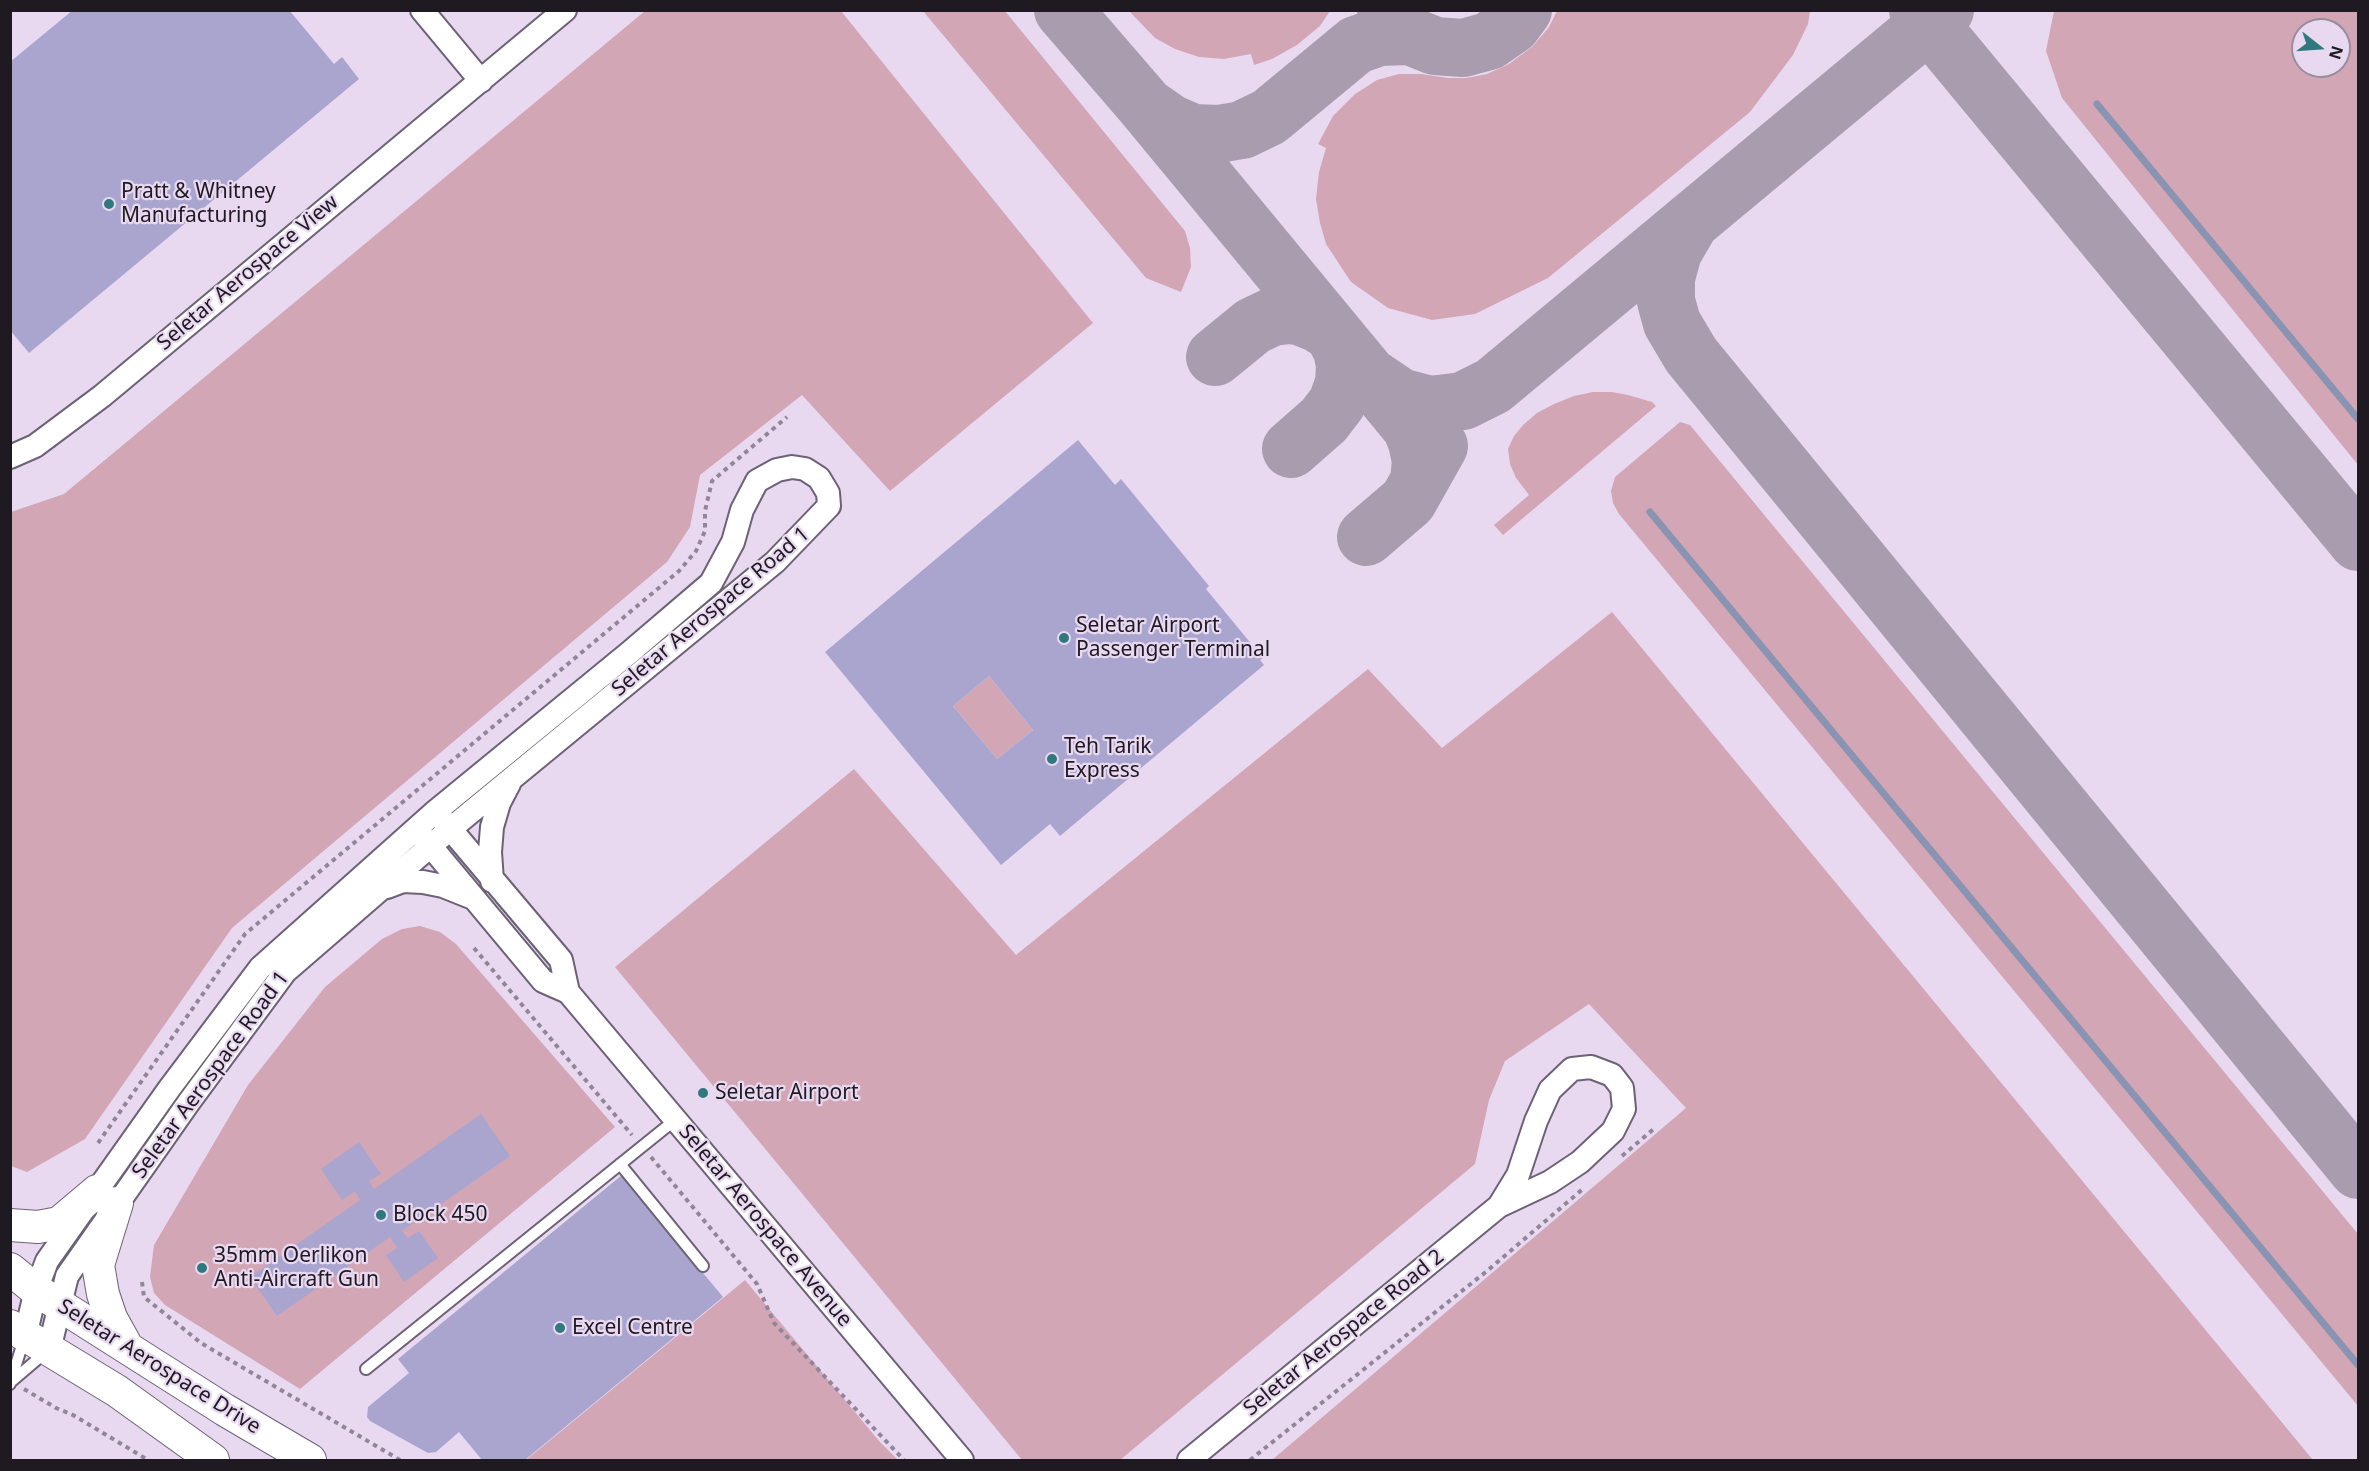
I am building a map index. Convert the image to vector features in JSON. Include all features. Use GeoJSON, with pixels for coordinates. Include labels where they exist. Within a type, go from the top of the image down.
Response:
{"type":"FeatureCollection","features":[{"type":"Feature","properties":{"kind":"street"},"geometry":{"type":"LineString","coordinates":[[422,10],[481,81]]}},
{"type":"Feature","properties":{"kind":"street","name":"Seletar Aerospace View"},"geometry":{"type":"LineString","coordinates":[[10,457],[35,446],[102,396],[565,10]]}},
{"type":"Feature","properties":{"kind":"street","name":"Seletar Aerospace Road 1"},"geometry":{"type":"LineString","coordinates":[[28,1337],[47,1297],[67,1276],[107,1197],[260,968],[436,811],[636,662],[775,562],[830,506],[828,493],[819,478],[805,469],[792,467],[777,470],[757,481],[742,510],[733,542],[711,583],[636,662],[511,780],[449,830],[285,972],[107,1197]]}},
{"type":"Feature","properties":{"kind":"street"},"geometry":{"type":"LineString","coordinates":[[492,881],[490,852],[492,827],[511,780]]}},
{"type":"Feature","properties":{"kind":"street","name":"Seletar Aerospace Avenue"},"geometry":{"type":"LineString","coordinates":[[436,811],[449,830],[561,960],[568,992]]}},
{"type":"Feature","properties":{"kind":"street","name":"Seletar Aerospace Avenue"},"geometry":{"type":"LineString","coordinates":[[416,828],[543,981],[568,992],[962,1461]]}},
{"type":"Feature","properties":{"kind":"street"},"geometry":{"type":"LineString","coordinates":[[382,888],[403,881],[423,882],[442,886],[474,898]]}},
{"type":"Feature","properties":{"kind":"street","name":"Seletar Aerospace Road 2"},"geometry":{"type":"LineString","coordinates":[[1190,1461],[1499,1206],[1550,1182],[1580,1162],[1613,1131],[1624,1109],[1622,1088],[1612,1075],[1591,1067],[1572,1069],[1550,1090],[1536,1121],[1518,1175],[1499,1206]]}},
{"type":"Feature","properties":{"kind":"street"},"geometry":{"type":"LineString","coordinates":[[10,1225],[38,1227],[59,1223],[107,1197]]}},
{"type":"Feature","properties":{"kind":"street"},"geometry":{"type":"LineString","coordinates":[[107,1197],[98,1265],[111,1318],[128,1348]]}},
{"type":"Feature","properties":{"kind":"street","name":"Seletar Aerospace Drive"},"geometry":{"type":"LineString","coordinates":[[10,1269],[47,1297],[310,1461]]}},
{"type":"Feature","properties":{"kind":"street","name":"Seletar Aerospace Drive"},"geometry":{"type":"LineString","coordinates":[[28,1337],[117,1391],[213,1461]]}},
{"type":"Feature","properties":{"kind":"lane"},"geometry":{"type":"LineString","coordinates":[[366,1369],[675,1120]]}},
{"type":"Feature","properties":{"kind":"lane"},"geometry":{"type":"LineString","coordinates":[[620,1164],[703,1266]]}},
{"type":"Feature","properties":{"kind":"lane"},"geometry":{"type":"LineString","coordinates":[[11,1382],[28,1337]]}},
{"type":"Feature","properties":{"kind":"lane"},"geometry":{"type":"LineString","coordinates":[[11,1382],[28,1337]]}},
{"type":"Feature","properties":{"kind":"path"},"geometry":{"type":"LineString","coordinates":[[98,1143],[245,934],[679,571],[696,551],[705,531],[705,511],[712,481],[787,417]]}},
{"type":"Feature","properties":{"kind":"path"},"geometry":{"type":"LineString","coordinates":[[474,948],[756,1284],[774,1323],[904,1461]]}},
{"type":"Feature","properties":{"kind":"path"},"geometry":{"type":"LineString","coordinates":[[1620,1157],[1656,1126]]}},
{"type":"Feature","properties":{"kind":"path"},"geometry":{"type":"LineString","coordinates":[[1250,1461],[1487,1271],[1585,1187]]}},
{"type":"Feature","properties":{"kind":"path"},"geometry":{"type":"LineString","coordinates":[[142,1282],[144,1297],[201,1342],[400,1461]]}},
{"type":"Feature","properties":{"kind":"path"},"geometry":{"type":"LineString","coordinates":[[11,1382],[148,1461]]}},
{"type":"Feature","properties":{"kind":"shaded area"},"geometry":{"type":"Polygon","coordinates":[[[645,11],[841,11],[1093,323],[890,491],[802,395],[700,475],[690,527],[667,562],[232,928],[85,1139],[27,1172],[11,1166],[11,512],[64,494],[645,11]]]}},
{"type":"Feature","properties":{"kind":"shaded area"},"geometry":{"type":"Polygon","coordinates":[[[923,11],[1005,11],[1185,231],[1190,248],[1191,267],[1181,292],[1146,278],[923,11]]]}},
{"type":"Feature","properties":{"kind":"shaded area"},"geometry":{"type":"Polygon","coordinates":[[[1129,11],[1330,11],[1320,26],[1297,45],[1272,59],[1254,65],[1251,54],[1224,59],[1199,57],[1175,49],[1155,38],[1129,11]]]}},
{"type":"Feature","properties":{"kind":"shaded area"},"geometry":{"type":"Polygon","coordinates":[[[1557,11],[1810,11],[1808,24],[1793,55],[1750,112],[1548,278],[1475,314],[1432,320],[1388,308],[1351,282],[1326,244],[1316,199],[1319,172],[1326,148],[1318,144],[1333,116],[1355,94],[1377,80],[1399,74],[1466,78],[1487,74],[1509,64],[1533,46],[1549,27],[1557,11]]]}},
{"type":"Feature","properties":{"kind":"shaded area"},"geometry":{"type":"Polygon","coordinates":[[[2054,11],[2358,11],[2358,465],[2062,98],[2046,51],[2054,11]]]}},
{"type":"Feature","properties":{"kind":"shaded area"},"geometry":{"type":"Polygon","coordinates":[[[1593,392],[1628,395],[1652,402],[1656,406],[1503,535],[1494,525],[1529,495],[1516,478],[1510,464],[1508,449],[1514,436],[1537,413],[1574,396],[1593,392]]]}},
{"type":"Feature","properties":{"kind":"shaded area"},"geometry":{"type":"Polygon","coordinates":[[[1680,422],[1690,425],[2358,1234],[2358,1406],[1619,514],[1613,503],[1611,491],[1615,477],[1680,422]]]}},
{"type":"Feature","properties":{"kind":"shaded area"},"geometry":{"type":"Polygon","coordinates":[[[1612,612],[2313,1460],[1272,1460],[1686,1108],[1589,1004],[1505,1061],[1489,1100],[1475,1164],[1120,1460],[1022,1460],[615,967],[854,769],[1016,955],[1368,669],[1442,748],[1612,612]]]}},
{"type":"Feature","properties":{"kind":"shaded area"},"geometry":{"type":"Polygon","coordinates":[[[989,676],[1033,730],[997,759],[953,706],[989,676]]]}},
{"type":"Feature","properties":{"kind":"shaded area"},"geometry":{"type":"Polygon","coordinates":[[[420,926],[440,932],[456,944],[615,1127],[300,1389],[165,1305],[154,1293],[150,1277],[154,1245],[248,1085],[325,987],[382,939],[402,929],[420,926]]]}},
{"type":"Feature","properties":{"kind":"shaded area"},"geometry":{"type":"Polygon","coordinates":[[[745,1280],[879,1441],[898,1460],[526,1460],[745,1280]]]}},
{"type":"Feature","properties":{"kind":"building","name":"Pratt & Whitney Manufacturing"},"geometry":{"type":"Polygon","coordinates":[[[73,10],[289,10],[334,64],[342,57],[359,79],[29,353],[10,330],[10,62],[73,10]]]}},
{"type":"Feature","properties":{"kind":"building","name":"Seletar Airport Passenger Terminal"},"geometry":{"type":"Polygon","coordinates":[[[1078,440],[1115,485],[1121,479],[1209,586],[1206,589],[1263,658],[1260,660],[1264,665],[1060,836],[1050,824],[1001,865],[825,652],[1078,440]],[[989,676],[953,706],[997,759],[1033,730],[989,676]]]}},
{"type":"Feature","properties":{"kind":"building","name":"Block 450"},"geometry":{"type":"Polygon","coordinates":[[[481,1114],[510,1156],[402,1231],[408,1238],[419,1231],[438,1258],[404,1282],[386,1255],[397,1248],[390,1237],[277,1316],[250,1277],[360,1200],[355,1191],[342,1200],[321,1169],[359,1142],[381,1174],[369,1181],[374,1189],[481,1114]]]}},
{"type":"Feature","properties":{"kind":"building","name":"Excel Centre"},"geometry":{"type":"Polygon","coordinates":[[[622,1175],[723,1297],[525,1460],[482,1460],[459,1432],[436,1452],[428,1453],[370,1421],[367,1417],[368,1407],[409,1373],[398,1359],[622,1175]]]}},
{"type":"Feature","properties":{"kind":"waterway"},"geometry":{"type":"LineString","coordinates":[[2097,104],[2358,419]]}},
{"type":"Feature","properties":{"kind":"waterway"},"geometry":{"type":"LineString","coordinates":[[1650,512],[2358,1365]]}},
{"type":"Feature","properties":{"kind":"taxiway"},"geometry":{"type":"LineString","coordinates":[[1063,10],[1144,104],[1411,427],[1421,461],[1419,481]]}},
{"type":"Feature","properties":{"kind":"taxiway"},"geometry":{"type":"LineString","coordinates":[[1386,10],[1389,17],[1410,36],[1435,46],[1463,48],[1489,41],[1512,25],[1523,10]]}},
{"type":"Feature","properties":{"kind":"taxiway"},"geometry":{"type":"LineString","coordinates":[[1918,10],[2358,542]]}},
{"type":"Feature","properties":{"kind":"taxiway"},"geometry":{"type":"LineString","coordinates":[[1369,376],[1400,397],[1430,405],[1463,401],[1493,386],[1945,10]]}},
{"type":"Feature","properties":{"kind":"taxiway"},"geometry":{"type":"LineString","coordinates":[[1147,107],[1170,123],[1193,133],[1218,134],[1242,130],[1269,117],[1356,45],[1379,37],[1410,36]]}},
{"type":"Feature","properties":{"kind":"taxiway"},"geometry":{"type":"LineString","coordinates":[[1691,221],[1673,252],[1666,278],[1666,301],[1672,323],[1691,355],[2358,1170]]}},
{"type":"Feature","properties":{"kind":"taxiway"},"geometry":{"type":"LineString","coordinates":[[1215,357],[1253,326],[1272,317],[1290,315],[1302,317],[1333,333],[1342,350],[1345,365],[1344,383],[1337,403],[1324,420],[1291,449]]}},
{"type":"Feature","properties":{"kind":"taxiway"},"geometry":{"type":"LineString","coordinates":[[1366,537],[1408,501],[1439,446]]}},
{"type":"Feature","properties":{"kind":"place","name":"Pratt & Whitney Manufacturing"},"geometry":{"type":"Point","coordinates":[109,204]}},
{"type":"Feature","properties":{"kind":"place","name":"Seletar Airport Passenger Terminal"},"geometry":{"type":"Point","coordinates":[1064,638]}},
{"type":"Feature","properties":{"kind":"place","name":"Teh Tarik Express"},"geometry":{"type":"Point","coordinates":[1052,759]}},
{"type":"Feature","properties":{"kind":"place","name":"Seletar Airport"},"geometry":{"type":"Point","coordinates":[703,1093]}},
{"type":"Feature","properties":{"kind":"place","name":"Block 450"},"geometry":{"type":"Point","coordinates":[381,1215]}},
{"type":"Feature","properties":{"kind":"place","name":"35mm Oerlikon Anti-Aircraft Gun"},"geometry":{"type":"Point","coordinates":[202,1268]}},
{"type":"Feature","properties":{"kind":"place","name":"Excel Centre"},"geometry":{"type":"Point","coordinates":[560,1328]}}]}
